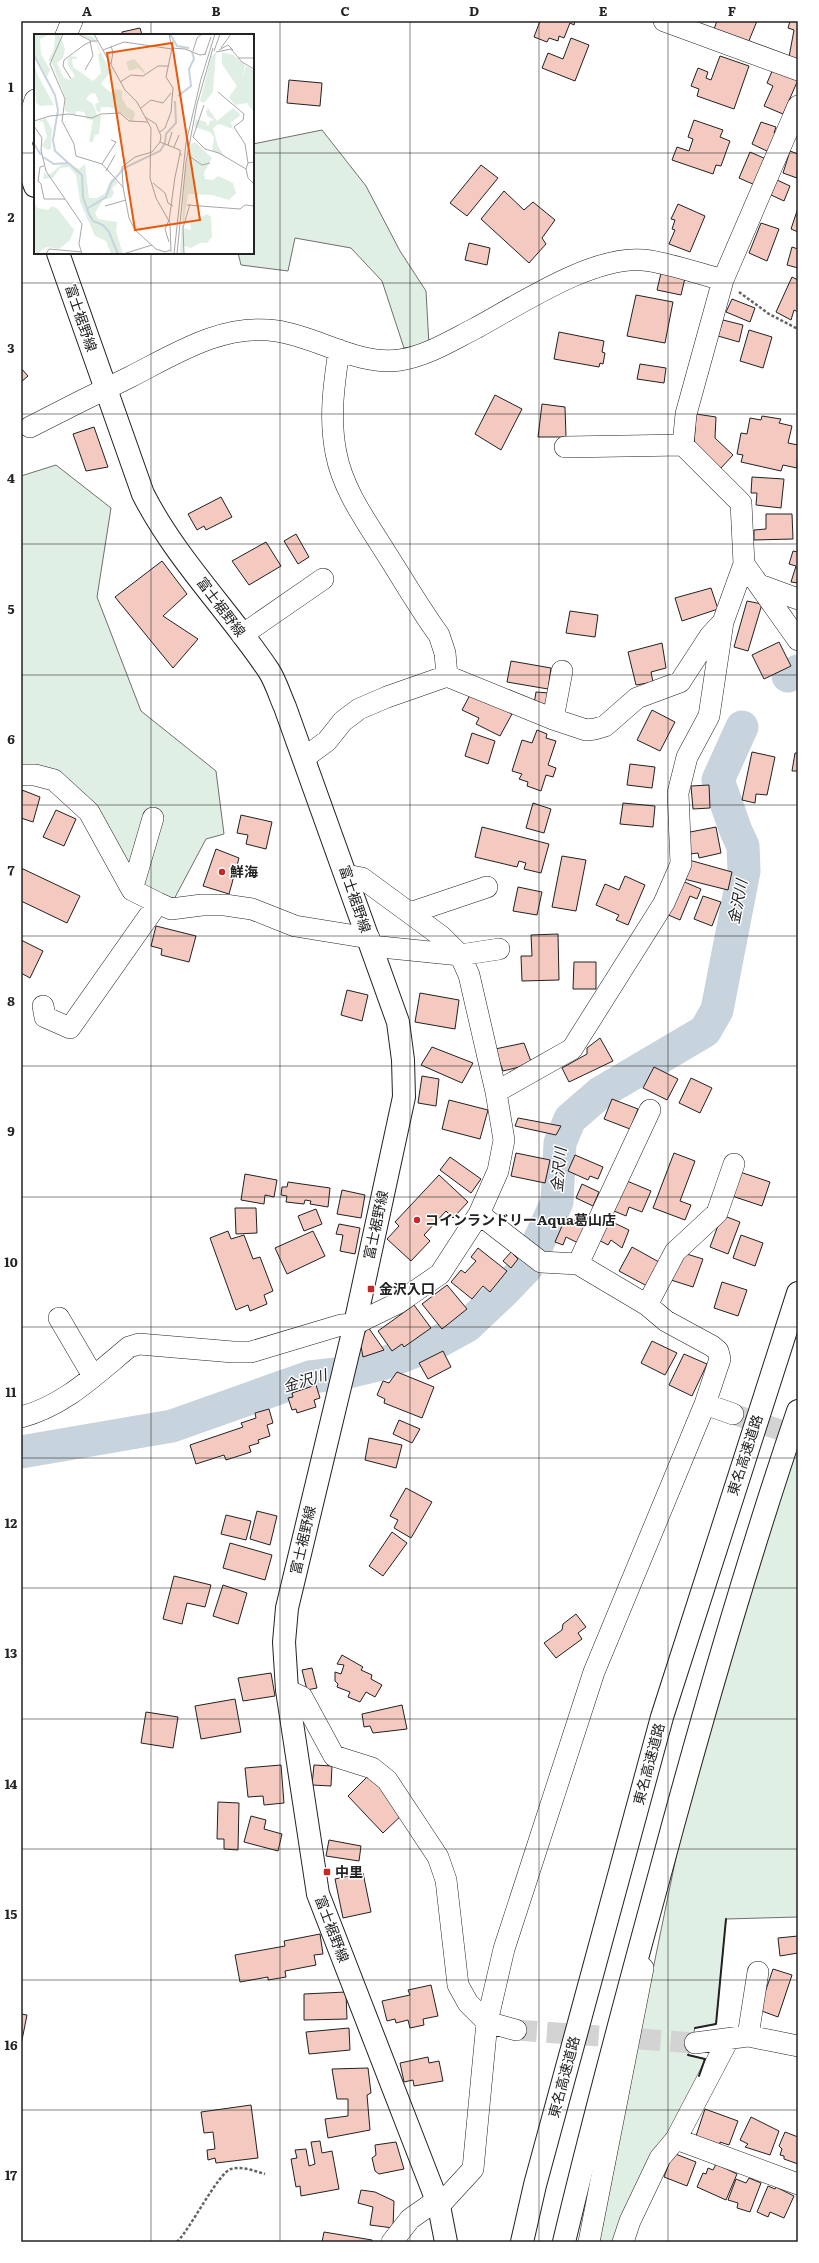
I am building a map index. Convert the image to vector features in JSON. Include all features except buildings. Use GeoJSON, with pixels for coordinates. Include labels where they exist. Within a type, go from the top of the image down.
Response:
{"type":"FeatureCollection","features":[{"type":"Feature","properties":{"kind":"main road"},"geometry":{"type":"LineString","coordinates":[[21,145],[34,183]]}},
{"type":"Feature","properties":{"kind":"main road","name":"富士裾野線"},"geometry":{"type":"LineString","coordinates":[[58,254],[143,494],[152,512],[179,551],[270,673],[285,707],[304,758],[398,1022],[403,1060],[404,1097],[355,1324],[287,1608],[284,1642],[287,1690],[318,1894],[438,2203],[446,2242]]}},
{"type":"Feature","properties":{"kind":"main road","name":"東名高速道路"},"geometry":{"type":"LineString","coordinates":[[522,2242],[554,2116],[662,1717],[798,1293]]}},
{"type":"Feature","properties":{"kind":"main road"},"geometry":{"type":"LineString","coordinates":[[564,2242],[597,2103],[692,1754],[762,1516],[798,1411]]}},
{"type":"Feature","properties":{"kind":"street"},"geometry":{"type":"LineString","coordinates":[[66,34],[72,21]]}},
{"type":"Feature","properties":{"kind":"street"},"geometry":{"type":"LineString","coordinates":[[664,21],[798,70]]}},
{"type":"Feature","properties":{"kind":"street"},"geometry":{"type":"LineString","coordinates":[[21,145],[34,103]]}},
{"type":"Feature","properties":{"kind":"street"},"geometry":{"type":"LineString","coordinates":[[683,445],[686,414],[723,280],[798,106]]}},
{"type":"Feature","properties":{"kind":"street"},"geometry":{"type":"LineString","coordinates":[[30,427],[201,341],[234,332],[249,329],[278,331],[339,350],[378,360],[400,360],[422,354],[580,272],[608,262],[643,260],[723,280]]}},
{"type":"Feature","properties":{"kind":"street"},"geometry":{"type":"LineString","coordinates":[[339,350],[333,388],[332,416],[336,454],[342,476],[358,508],[439,635],[445,653],[447,676]]}},
{"type":"Feature","properties":{"kind":"street"},"geometry":{"type":"LineString","coordinates":[[496,1092],[572,1049],[664,903],[681,864],[678,794],[687,757],[709,716],[723,622],[744,564],[741,503],[683,445],[565,447]]}},
{"type":"Feature","properties":{"kind":"street"},"geometry":{"type":"LineString","coordinates":[[744,564],[798,640]]}},
{"type":"Feature","properties":{"kind":"street"},"geometry":{"type":"LineString","coordinates":[[242,635],[323,579]]}},
{"type":"Feature","properties":{"kind":"street"},"geometry":{"type":"LineString","coordinates":[[760,585],[798,599]]}},
{"type":"Feature","properties":{"kind":"street"},"geometry":{"type":"LineString","coordinates":[[304,758],[328,741],[343,721],[359,709],[387,697],[447,676],[553,719],[586,730],[605,726],[637,698],[680,682],[710,636],[723,622]]}},
{"type":"Feature","properties":{"kind":"street"},"geometry":{"type":"LineString","coordinates":[[553,719],[562,671]]}},
{"type":"Feature","properties":{"kind":"street"},"geometry":{"type":"LineString","coordinates":[[21,775],[35,775],[54,780],[89,812],[132,890],[171,909],[202,905],[225,905],[252,909],[295,926],[370,942],[460,955],[499,949]]}},
{"type":"Feature","properties":{"kind":"street"},"geometry":{"type":"LineString","coordinates":[[132,890],[153,818]]}},
{"type":"Feature","properties":{"kind":"street"},"geometry":{"type":"LineString","coordinates":[[21,1417],[46,1409],[68,1397],[129,1347],[139,1344],[232,1352],[251,1352],[334,1327],[355,1324],[398,1302],[440,1274],[479,1214],[498,1171],[504,1140],[496,1092],[469,975],[460,955],[441,936],[362,878],[346,875]]}},
{"type":"Feature","properties":{"kind":"street"},"geometry":{"type":"LineString","coordinates":[[410,913],[487,887]]}},
{"type":"Feature","properties":{"kind":"street"},"geometry":{"type":"LineString","coordinates":[[43,1006],[45,1017],[70,1028],[158,903]]}},
{"type":"Feature","properties":{"kind":"street"},"geometry":{"type":"LineString","coordinates":[[578,1264],[650,1110]]}},
{"type":"Feature","properties":{"kind":"street"},"geometry":{"type":"LineString","coordinates":[[647,1305],[675,1252],[718,1213],[734,1164]]}},
{"type":"Feature","properties":{"kind":"street"},"geometry":{"type":"LineString","coordinates":[[392,2242],[410,2219],[438,2203],[473,2169],[487,2022],[504,1950],[594,1672],[705,1404],[720,1360],[718,1351],[666,1320],[647,1305],[578,1264],[541,1262],[479,1214]]}},
{"type":"Feature","properties":{"kind":"street"},"geometry":{"type":"LineString","coordinates":[[59,1318],[93,1376]]}},
{"type":"Feature","properties":{"kind":"street"},"geometry":{"type":"LineString","coordinates":[[705,1404],[733,1414]]}},
{"type":"Feature","properties":{"kind":"street"},"geometry":{"type":"LineString","coordinates":[[287,1690],[302,1697],[334,1756],[372,1768],[387,1780],[438,1857],[446,1880],[451,1907],[458,1985],[468,2003],[487,2022],[516,2030]]}},
{"type":"Feature","properties":{"kind":"street"},"geometry":{"type":"LineString","coordinates":[[589,2242],[632,2032],[659,1875]]}},
{"type":"Feature","properties":{"kind":"street"},"geometry":{"type":"LineString","coordinates":[[623,2242],[630,2221],[660,2158],[676,2139],[738,2038],[758,1972]]}},
{"type":"Feature","properties":{"kind":"street"},"geometry":{"type":"LineString","coordinates":[[695,2043],[738,2038],[798,2046]]}},
{"type":"Feature","properties":{"kind":"street"},"geometry":{"type":"LineString","coordinates":[[676,2139],[798,2184]]}},
{"type":"Feature","properties":{"kind":"path"},"geometry":{"type":"LineString","coordinates":[[723,280],[769,314],[798,329]]}},
{"type":"Feature","properties":{"kind":"path"},"geometry":{"type":"LineString","coordinates":[[177,2242],[188,2230],[222,2177],[230,2170],[241,2169],[265,2174]]}},
{"type":"Feature","properties":{"kind":"green space"},"geometry":{"type":"Polygon","coordinates":[[[322,130],[366,186],[400,251],[426,291],[429,345],[404,348],[382,281],[351,248],[295,238],[288,271],[241,265],[238,254],[254,254],[254,144],[322,130]]]}},
{"type":"Feature","properties":{"kind":"green space"},"geometry":{"type":"Polygon","coordinates":[[[56,465],[111,508],[97,597],[141,711],[216,771],[224,834],[206,839],[172,903],[138,886],[61,774],[21,769],[21,476],[56,465]]]}},
{"type":"Feature","properties":{"kind":"green space"},"geometry":{"type":"Polygon","coordinates":[[[798,1433],[798,1917],[726,1919],[716,2024],[695,2028],[688,2055],[705,2059],[687,2103],[616,2242],[597,2242],[681,1833],[739,1623],[798,1433]]]}},
{"type":"Feature","properties":{"kind":"waterway","name":"金沢川"},"geometry":{"type":"LineString","coordinates":[[788,676],[798,671]]}},
{"type":"Feature","properties":{"kind":"waterway","name":"金沢川"},"geometry":{"type":"LineString","coordinates":[[21,1452],[172,1426],[310,1377],[344,1373],[382,1364],[436,1343],[467,1326],[503,1292],[527,1267],[557,1202],[560,1143],[570,1119],[600,1093],[705,1031],[717,1010],[744,871],[743,846],[736,831],[718,780],[742,727]]}},
{"type":"Feature","properties":{"kind":"tunnel"},"geometry":{"type":"LineString","coordinates":[[733,1414],[798,1436]]}},
{"type":"Feature","properties":{"kind":"tunnel"},"geometry":{"type":"LineString","coordinates":[[516,2030],[695,2043]]}},
{"type":"Feature","properties":{"kind":"wall"},"geometry":{"type":"LineString","coordinates":[[695,2028],[716,2024],[726,1919]]}},
{"type":"Feature","properties":{"kind":"wall"},"geometry":{"type":"LineString","coordinates":[[688,2055],[705,2059],[699,2076]]}},
{"type":"Feature","properties":{"kind":"place","name":"鮮海"},"geometry":{"type":"Point","coordinates":[222,872]}},
{"type":"Feature","properties":{"kind":"place","name":"コインランドリーAqua葛山店"},"geometry":{"type":"Point","coordinates":[417,1220]}},
{"type":"Feature","properties":{"kind":"place","name":"金沢入口"},"geometry":{"type":"Point","coordinates":[371,1289]}},
{"type":"Feature","properties":{"kind":"place","name":"中里"},"geometry":{"type":"Point","coordinates":[327,1872]}}]}
